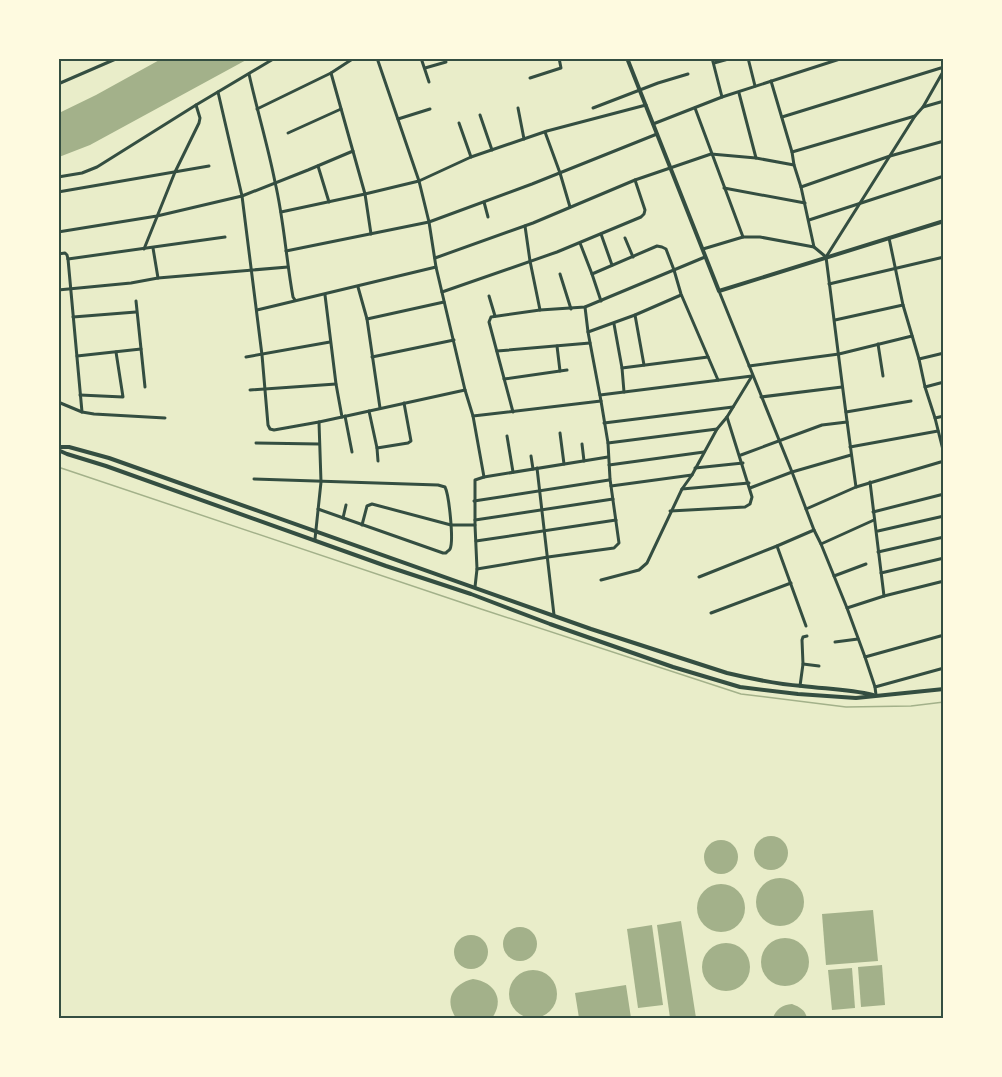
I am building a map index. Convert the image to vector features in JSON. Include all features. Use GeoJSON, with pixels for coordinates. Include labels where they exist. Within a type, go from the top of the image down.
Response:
{"type":"FeatureCollection","features":[{"type":"Feature","properties":{"kind":"main road"},"geometry":{"type":"LineString","coordinates":[[627,58],[719,291],[944,221]]}},
{"type":"Feature","properties":{"kind":"main road"},"geometry":{"type":"LineString","coordinates":[[58,448],[69,447],[109,458],[554,615],[727,673],[800,686],[876,695]]}},
{"type":"Feature","properties":{"kind":"main road"},"geometry":{"type":"LineString","coordinates":[[58,448],[67,454],[315,539],[550,624],[673,667],[732,684],[757,690],[856,698],[944,689]]}},
{"type":"Feature","properties":{"kind":"street"},"geometry":{"type":"LineString","coordinates":[[58,84],[118,58]]}},
{"type":"Feature","properties":{"kind":"street"},"geometry":{"type":"LineString","coordinates":[[58,177],[82,173],[97,167],[275,58]]}},
{"type":"Feature","properties":{"kind":"street"},"geometry":{"type":"LineString","coordinates":[[257,109],[331,73],[354,58]]}},
{"type":"Feature","properties":{"kind":"street"},"geometry":{"type":"LineString","coordinates":[[377,58],[419,181],[444,302],[473,416],[484,477]]}},
{"type":"Feature","properties":{"kind":"street"},"geometry":{"type":"LineString","coordinates":[[421,58],[429,82]]}},
{"type":"Feature","properties":{"kind":"street"},"geometry":{"type":"LineString","coordinates":[[530,78],[561,68],[559,58]]}},
{"type":"Feature","properties":{"kind":"street"},"geometry":{"type":"LineString","coordinates":[[722,98],[712,61],[732,58]]}},
{"type":"Feature","properties":{"kind":"street"},"geometry":{"type":"LineString","coordinates":[[748,58],[755,87]]}},
{"type":"Feature","properties":{"kind":"street"},"geometry":{"type":"LineString","coordinates":[[816,58],[818,66]]}},
{"type":"Feature","properties":{"kind":"street"},"geometry":{"type":"LineString","coordinates":[[653,124],[739,92],[843,58]]}},
{"type":"Feature","properties":{"kind":"street"},"geometry":{"type":"LineString","coordinates":[[424,69],[446,62]]}},
{"type":"Feature","properties":{"kind":"street"},"geometry":{"type":"LineString","coordinates":[[781,117],[944,68]]}},
{"type":"Feature","properties":{"kind":"street"},"geometry":{"type":"LineString","coordinates":[[856,487],[826,257],[915,116],[923,107],[944,68]]}},
{"type":"Feature","properties":{"kind":"street"},"geometry":{"type":"LineString","coordinates":[[331,73],[365,194],[371,234]]}},
{"type":"Feature","properties":{"kind":"street"},"geometry":{"type":"LineString","coordinates":[[249,74],[276,183],[295,300]]}},
{"type":"Feature","properties":{"kind":"street"},"geometry":{"type":"LineString","coordinates":[[592,108],[688,74]]}},
{"type":"Feature","properties":{"kind":"street"},"geometry":{"type":"LineString","coordinates":[[771,81],[792,152],[814,246]]}},
{"type":"Feature","properties":{"kind":"street"},"geometry":{"type":"LineString","coordinates":[[218,92],[242,196],[270,429],[319,422],[465,390]]}},
{"type":"Feature","properties":{"kind":"street"},"geometry":{"type":"LineString","coordinates":[[739,92],[756,158]]}},
{"type":"Feature","properties":{"kind":"street"},"geometry":{"type":"LineString","coordinates":[[923,107],[944,101]]}},
{"type":"Feature","properties":{"kind":"street"},"geometry":{"type":"LineString","coordinates":[[144,249],[200,118],[196,105]]}},
{"type":"Feature","properties":{"kind":"street"},"geometry":{"type":"LineString","coordinates":[[281,212],[419,181],[471,157],[544,132],[646,105]]}},
{"type":"Feature","properties":{"kind":"street"},"geometry":{"type":"LineString","coordinates":[[518,108],[524,139]]}},
{"type":"Feature","properties":{"kind":"street"},"geometry":{"type":"LineString","coordinates":[[695,108],[743,237]]}},
{"type":"Feature","properties":{"kind":"street"},"geometry":{"type":"LineString","coordinates":[[288,133],[341,109]]}},
{"type":"Feature","properties":{"kind":"street"},"geometry":{"type":"LineString","coordinates":[[398,119],[430,109]]}},
{"type":"Feature","properties":{"kind":"street"},"geometry":{"type":"LineString","coordinates":[[480,115],[492,150]]}},
{"type":"Feature","properties":{"kind":"street"},"geometry":{"type":"LineString","coordinates":[[792,152],[915,116]]}},
{"type":"Feature","properties":{"kind":"street"},"geometry":{"type":"LineString","coordinates":[[459,123],[471,157]]}},
{"type":"Feature","properties":{"kind":"street"},"geometry":{"type":"LineString","coordinates":[[544,132],[570,207]]}},
{"type":"Feature","properties":{"kind":"street"},"geometry":{"type":"LineString","coordinates":[[286,251],[429,222],[657,134]]}},
{"type":"Feature","properties":{"kind":"street"},"geometry":{"type":"LineString","coordinates":[[801,187],[890,156],[944,141]]}},
{"type":"Feature","properties":{"kind":"street"},"geometry":{"type":"LineString","coordinates":[[58,232],[157,216],[242,196],[353,151]]}},
{"type":"Feature","properties":{"kind":"street"},"geometry":{"type":"LineString","coordinates":[[435,258],[525,226],[669,167],[711,154],[756,158],[794,165]]}},
{"type":"Feature","properties":{"kind":"street"},"geometry":{"type":"LineString","coordinates":[[58,192],[209,166]]}},
{"type":"Feature","properties":{"kind":"street"},"geometry":{"type":"LineString","coordinates":[[318,166],[329,202]]}},
{"type":"Feature","properties":{"kind":"street"},"geometry":{"type":"LineString","coordinates":[[809,220],[944,176]]}},
{"type":"Feature","properties":{"kind":"street"},"geometry":{"type":"LineString","coordinates":[[442,292],[557,252],[644,214],[645,210],[635,180]]}},
{"type":"Feature","properties":{"kind":"street"},"geometry":{"type":"LineString","coordinates":[[724,188],[805,203]]}},
{"type":"Feature","properties":{"kind":"street"},"geometry":{"type":"LineString","coordinates":[[484,202],[488,217]]}},
{"type":"Feature","properties":{"kind":"street"},"geometry":{"type":"LineString","coordinates":[[525,226],[540,310]]}},
{"type":"Feature","properties":{"kind":"street"},"geometry":{"type":"LineString","coordinates":[[601,234],[612,265]]}},
{"type":"Feature","properties":{"kind":"street"},"geometry":{"type":"LineString","coordinates":[[68,260],[225,237]]}},
{"type":"Feature","properties":{"kind":"street"},"geometry":{"type":"LineString","coordinates":[[703,249],[743,237],[760,237],[814,246],[826,257]]}},
{"type":"Feature","properties":{"kind":"street"},"geometry":{"type":"LineString","coordinates":[[625,238],[633,256]]}},
{"type":"Feature","properties":{"kind":"street"},"geometry":{"type":"LineString","coordinates":[[889,238],[903,305],[943,453]]}},
{"type":"Feature","properties":{"kind":"street"},"geometry":{"type":"LineString","coordinates":[[580,242],[601,301]]}},
{"type":"Feature","properties":{"kind":"street"},"geometry":{"type":"LineString","coordinates":[[592,274],[657,246],[666,249],[681,294],[718,380]]}},
{"type":"Feature","properties":{"kind":"street"},"geometry":{"type":"LineString","coordinates":[[153,247],[158,279]]}},
{"type":"Feature","properties":{"kind":"street"},"geometry":{"type":"LineString","coordinates":[[58,254],[67,255],[68,260],[82,412]]}},
{"type":"Feature","properties":{"kind":"street"},"geometry":{"type":"LineString","coordinates":[[513,412],[489,319],[495,316],[540,310],[585,307],[705,257]]}},
{"type":"Feature","properties":{"kind":"street"},"geometry":{"type":"LineString","coordinates":[[829,284],[944,257]]}},
{"type":"Feature","properties":{"kind":"street"},"geometry":{"type":"LineString","coordinates":[[58,290],[288,267]]}},
{"type":"Feature","properties":{"kind":"street"},"geometry":{"type":"LineString","coordinates":[[256,310],[436,267]]}},
{"type":"Feature","properties":{"kind":"street"},"geometry":{"type":"LineString","coordinates":[[560,274],[571,309]]}},
{"type":"Feature","properties":{"kind":"street"},"geometry":{"type":"LineString","coordinates":[[358,286],[367,319],[380,408]]}},
{"type":"Feature","properties":{"kind":"street"},"geometry":{"type":"LineString","coordinates":[[719,291],[847,608],[876,695]]}},
{"type":"Feature","properties":{"kind":"street"},"geometry":{"type":"LineString","coordinates":[[588,332],[614,324],[681,294]]}},
{"type":"Feature","properties":{"kind":"street"},"geometry":{"type":"LineString","coordinates":[[325,295],[336,384],[352,452]]}},
{"type":"Feature","properties":{"kind":"street"},"geometry":{"type":"LineString","coordinates":[[489,297],[495,316]]}},
{"type":"Feature","properties":{"kind":"street"},"geometry":{"type":"LineString","coordinates":[[136,301],[145,387]]}},
{"type":"Feature","properties":{"kind":"street"},"geometry":{"type":"LineString","coordinates":[[367,319],[444,302]]}},
{"type":"Feature","properties":{"kind":"street"},"geometry":{"type":"LineString","coordinates":[[835,320],[903,305]]}},
{"type":"Feature","properties":{"kind":"street"},"geometry":{"type":"LineString","coordinates":[[477,569],[614,548],[618,544],[608,443],[585,307]]}},
{"type":"Feature","properties":{"kind":"street"},"geometry":{"type":"LineString","coordinates":[[73,318],[136,312]]}},
{"type":"Feature","properties":{"kind":"street"},"geometry":{"type":"LineString","coordinates":[[635,315],[644,365]]}},
{"type":"Feature","properties":{"kind":"street"},"geometry":{"type":"LineString","coordinates":[[614,324],[624,392]]}},
{"type":"Feature","properties":{"kind":"street"},"geometry":{"type":"LineString","coordinates":[[749,366],[839,354],[912,336]]}},
{"type":"Feature","properties":{"kind":"street"},"geometry":{"type":"LineString","coordinates":[[372,357],[454,340]]}},
{"type":"Feature","properties":{"kind":"street"},"geometry":{"type":"LineString","coordinates":[[246,357],[330,342]]}},
{"type":"Feature","properties":{"kind":"street"},"geometry":{"type":"LineString","coordinates":[[497,351],[590,343]]}},
{"type":"Feature","properties":{"kind":"street"},"geometry":{"type":"LineString","coordinates":[[878,344],[883,376]]}},
{"type":"Feature","properties":{"kind":"street"},"geometry":{"type":"LineString","coordinates":[[557,346],[560,371]]}},
{"type":"Feature","properties":{"kind":"street"},"geometry":{"type":"LineString","coordinates":[[77,356],[141,349]]}},
{"type":"Feature","properties":{"kind":"street"},"geometry":{"type":"LineString","coordinates":[[80,395],[123,397],[116,351]]}},
{"type":"Feature","properties":{"kind":"street"},"geometry":{"type":"LineString","coordinates":[[919,359],[944,353]]}},
{"type":"Feature","properties":{"kind":"street"},"geometry":{"type":"LineString","coordinates":[[622,368],[708,357]]}},
{"type":"Feature","properties":{"kind":"street"},"geometry":{"type":"LineString","coordinates":[[504,379],[567,370]]}},
{"type":"Feature","properties":{"kind":"street"},"geometry":{"type":"LineString","coordinates":[[600,395],[753,376]]}},
{"type":"Feature","properties":{"kind":"street"},"geometry":{"type":"LineString","coordinates":[[601,580],[639,570],[647,563],[682,489],[717,429],[753,376]]}},
{"type":"Feature","properties":{"kind":"street"},"geometry":{"type":"LineString","coordinates":[[925,387],[944,382]]}},
{"type":"Feature","properties":{"kind":"street"},"geometry":{"type":"LineString","coordinates":[[250,390],[336,384]]}},
{"type":"Feature","properties":{"kind":"street"},"geometry":{"type":"LineString","coordinates":[[761,397],[842,387]]}},
{"type":"Feature","properties":{"kind":"street"},"geometry":{"type":"LineString","coordinates":[[473,416],[601,401]]}},
{"type":"Feature","properties":{"kind":"street"},"geometry":{"type":"LineString","coordinates":[[846,412],[911,401]]}},
{"type":"Feature","properties":{"kind":"street"},"geometry":{"type":"LineString","coordinates":[[58,402],[82,412],[94,414],[165,417]]}},
{"type":"Feature","properties":{"kind":"street"},"geometry":{"type":"LineString","coordinates":[[377,448],[410,442],[404,403]]}},
{"type":"Feature","properties":{"kind":"street"},"geometry":{"type":"LineString","coordinates":[[604,423],[733,407]]}},
{"type":"Feature","properties":{"kind":"street"},"geometry":{"type":"LineString","coordinates":[[369,411],[378,461]]}},
{"type":"Feature","properties":{"kind":"street"},"geometry":{"type":"LineString","coordinates":[[935,418],[944,416]]}},
{"type":"Feature","properties":{"kind":"street"},"geometry":{"type":"LineString","coordinates":[[670,511],[746,507],[750,504],[752,497],[750,485],[727,417]]}},
{"type":"Feature","properties":{"kind":"street"},"geometry":{"type":"LineString","coordinates":[[315,539],[321,482],[319,422]]}},
{"type":"Feature","properties":{"kind":"street"},"geometry":{"type":"LineString","coordinates":[[740,456],[822,425],[847,422]]}},
{"type":"Feature","properties":{"kind":"street"},"geometry":{"type":"LineString","coordinates":[[608,443],[717,429]]}},
{"type":"Feature","properties":{"kind":"street"},"geometry":{"type":"LineString","coordinates":[[850,447],[938,431]]}},
{"type":"Feature","properties":{"kind":"street"},"geometry":{"type":"LineString","coordinates":[[560,433],[564,464]]}},
{"type":"Feature","properties":{"kind":"street"},"geometry":{"type":"LineString","coordinates":[[507,436],[513,472]]}},
{"type":"Feature","properties":{"kind":"street"},"geometry":{"type":"LineString","coordinates":[[256,443],[319,444]]}},
{"type":"Feature","properties":{"kind":"street"},"geometry":{"type":"LineString","coordinates":[[582,444],[584,461]]}},
{"type":"Feature","properties":{"kind":"street"},"geometry":{"type":"LineString","coordinates":[[609,465],[704,452]]}},
{"type":"Feature","properties":{"kind":"street"},"geometry":{"type":"LineString","coordinates":[[682,489],[750,485],[851,454]]}},
{"type":"Feature","properties":{"kind":"street"},"geometry":{"type":"LineString","coordinates":[[531,456],[540,491],[554,615]]}},
{"type":"Feature","properties":{"kind":"street"},"geometry":{"type":"LineString","coordinates":[[475,587],[477,569],[475,480],[608,457]]}},
{"type":"Feature","properties":{"kind":"street"},"geometry":{"type":"LineString","coordinates":[[806,509],[870,482],[944,461]]}},
{"type":"Feature","properties":{"kind":"street"},"geometry":{"type":"LineString","coordinates":[[695,468],[742,463]]}},
{"type":"Feature","properties":{"kind":"street"},"geometry":{"type":"LineString","coordinates":[[611,486],[692,475]]}},
{"type":"Feature","properties":{"kind":"street"},"geometry":{"type":"LineString","coordinates":[[254,479],[445,487],[451,525],[450,547],[446,553],[443,553],[318,510]]}},
{"type":"Feature","properties":{"kind":"street"},"geometry":{"type":"LineString","coordinates":[[474,501],[610,479]]}},
{"type":"Feature","properties":{"kind":"street"},"geometry":{"type":"LineString","coordinates":[[870,482],[884,596]]}},
{"type":"Feature","properties":{"kind":"street"},"geometry":{"type":"LineString","coordinates":[[873,512],[944,494]]}},
{"type":"Feature","properties":{"kind":"street"},"geometry":{"type":"LineString","coordinates":[[475,520],[613,499]]}},
{"type":"Feature","properties":{"kind":"street"},"geometry":{"type":"LineString","coordinates":[[362,525],[367,506],[372,504],[451,525],[475,525]]}},
{"type":"Feature","properties":{"kind":"street"},"geometry":{"type":"LineString","coordinates":[[343,518],[346,505]]}},
{"type":"Feature","properties":{"kind":"street"},"geometry":{"type":"LineString","coordinates":[[877,531],[944,516]]}},
{"type":"Feature","properties":{"kind":"street"},"geometry":{"type":"LineString","coordinates":[[476,541],[616,520]]}},
{"type":"Feature","properties":{"kind":"street"},"geometry":{"type":"LineString","coordinates":[[821,544],[874,520]]}},
{"type":"Feature","properties":{"kind":"street"},"geometry":{"type":"LineString","coordinates":[[699,577],[814,530]]}},
{"type":"Feature","properties":{"kind":"street"},"geometry":{"type":"LineString","coordinates":[[878,552],[944,537]]}},
{"type":"Feature","properties":{"kind":"street"},"geometry":{"type":"LineString","coordinates":[[777,546],[806,626]]}},
{"type":"Feature","properties":{"kind":"street"},"geometry":{"type":"LineString","coordinates":[[881,573],[944,558]]}},
{"type":"Feature","properties":{"kind":"street"},"geometry":{"type":"LineString","coordinates":[[834,576],[866,564]]}},
{"type":"Feature","properties":{"kind":"street"},"geometry":{"type":"LineString","coordinates":[[847,608],[944,581]]}},
{"type":"Feature","properties":{"kind":"street"},"geometry":{"type":"LineString","coordinates":[[711,613],[791,583]]}},
{"type":"Feature","properties":{"kind":"street"},"geometry":{"type":"LineString","coordinates":[[865,657],[944,635]]}},
{"type":"Feature","properties":{"kind":"street"},"geometry":{"type":"LineString","coordinates":[[800,686],[803,664],[802,640],[807,636]]}},
{"type":"Feature","properties":{"kind":"street"},"geometry":{"type":"LineString","coordinates":[[835,642],[858,639]]}},
{"type":"Feature","properties":{"kind":"street"},"geometry":{"type":"LineString","coordinates":[[803,664],[819,666]]}},
{"type":"Feature","properties":{"kind":"street"},"geometry":{"type":"LineString","coordinates":[[875,687],[944,668]]}},
{"type":"Feature","properties":{"kind":"shaded area"},"geometry":{"type":"Polygon","coordinates":[[[163,58],[248,59],[90,145],[59,157],[59,113],[163,58]]]}},
{"type":"Feature","properties":{"kind":"shaded area"},"geometry":{"type":"Polygon","coordinates":[[[771,836],[783,841],[788,853],[783,865],[771,870],[759,865],[754,853],[759,841],[771,836]]]}},
{"type":"Feature","properties":{"kind":"shaded area"},"geometry":{"type":"Polygon","coordinates":[[[721,840],[733,845],[738,857],[733,869],[721,874],[709,869],[704,857],[709,845],[721,840]]]}},
{"type":"Feature","properties":{"kind":"shaded area"},"geometry":{"type":"Polygon","coordinates":[[[775,878],[785,878],[797,885],[804,897],[804,907],[797,919],[785,926],[775,926],[760,915],[756,907],[756,897],[767,882],[775,878]]]}},
{"type":"Feature","properties":{"kind":"shaded area"},"geometry":{"type":"Polygon","coordinates":[[[716,884],[726,884],[738,891],[745,903],[745,913],[738,925],[726,932],[716,932],[701,921],[697,913],[697,903],[708,888],[716,884]]]}},
{"type":"Feature","properties":{"kind":"shaded area"},"geometry":{"type":"Polygon","coordinates":[[[873,910],[878,961],[826,965],[822,914],[873,910]]]}},
{"type":"Feature","properties":{"kind":"shaded area"},"geometry":{"type":"Polygon","coordinates":[[[681,921],[696,1018],[670,1018],[657,925],[681,921]]]}},
{"type":"Feature","properties":{"kind":"shaded area"},"geometry":{"type":"Polygon","coordinates":[[[652,925],[663,1005],[638,1008],[627,929],[652,925]]]}},
{"type":"Feature","properties":{"kind":"shaded area"},"geometry":{"type":"Polygon","coordinates":[[[520,927],[532,932],[537,944],[532,956],[520,961],[508,956],[503,944],[508,932],[520,927]]]}},
{"type":"Feature","properties":{"kind":"shaded area"},"geometry":{"type":"Polygon","coordinates":[[[471,935],[483,940],[488,952],[483,964],[471,969],[459,964],[454,952],[459,940],[471,935]]]}},
{"type":"Feature","properties":{"kind":"shaded area"},"geometry":{"type":"Polygon","coordinates":[[[780,938],[790,938],[802,945],[809,957],[809,967],[802,979],[790,986],[780,986],[765,975],[761,967],[761,957],[772,942],[780,938]]]}},
{"type":"Feature","properties":{"kind":"shaded area"},"geometry":{"type":"Polygon","coordinates":[[[726,943],[743,950],[750,967],[743,984],[726,991],[709,984],[702,967],[709,950],[726,943]]]}},
{"type":"Feature","properties":{"kind":"shaded area"},"geometry":{"type":"Polygon","coordinates":[[[882,965],[885,1005],[861,1007],[858,967],[882,965]]]}},
{"type":"Feature","properties":{"kind":"shaded area"},"geometry":{"type":"Polygon","coordinates":[[[852,968],[855,1008],[832,1010],[828,970],[852,968]]]}},
{"type":"Feature","properties":{"kind":"shaded area"},"geometry":{"type":"Polygon","coordinates":[[[528,970],[538,970],[553,980],[557,994],[556,1003],[547,1014],[538,1018],[528,1018],[513,1008],[509,999],[509,989],[519,974],[528,970]]]}},
{"type":"Feature","properties":{"kind":"shaded area"},"geometry":{"type":"Polygon","coordinates":[[[473,979],[487,984],[496,993],[498,1005],[492,1018],[456,1018],[452,1011],[451,999],[455,989],[473,979]]]}},
{"type":"Feature","properties":{"kind":"shaded area"},"geometry":{"type":"Polygon","coordinates":[[[626,985],[631,1018],[579,1018],[575,993],[626,985]]]}},
{"type":"Feature","properties":{"kind":"shaded area"},"geometry":{"type":"Polygon","coordinates":[[[792,1004],[802,1009],[807,1018],[773,1018],[780,1008],[792,1004]]]}},
{"type":"Feature","properties":{"kind":"waterway"},"geometry":{"type":"LineString","coordinates":[[58,467],[741,694],[846,707],[911,706],[944,702]]}}]}
